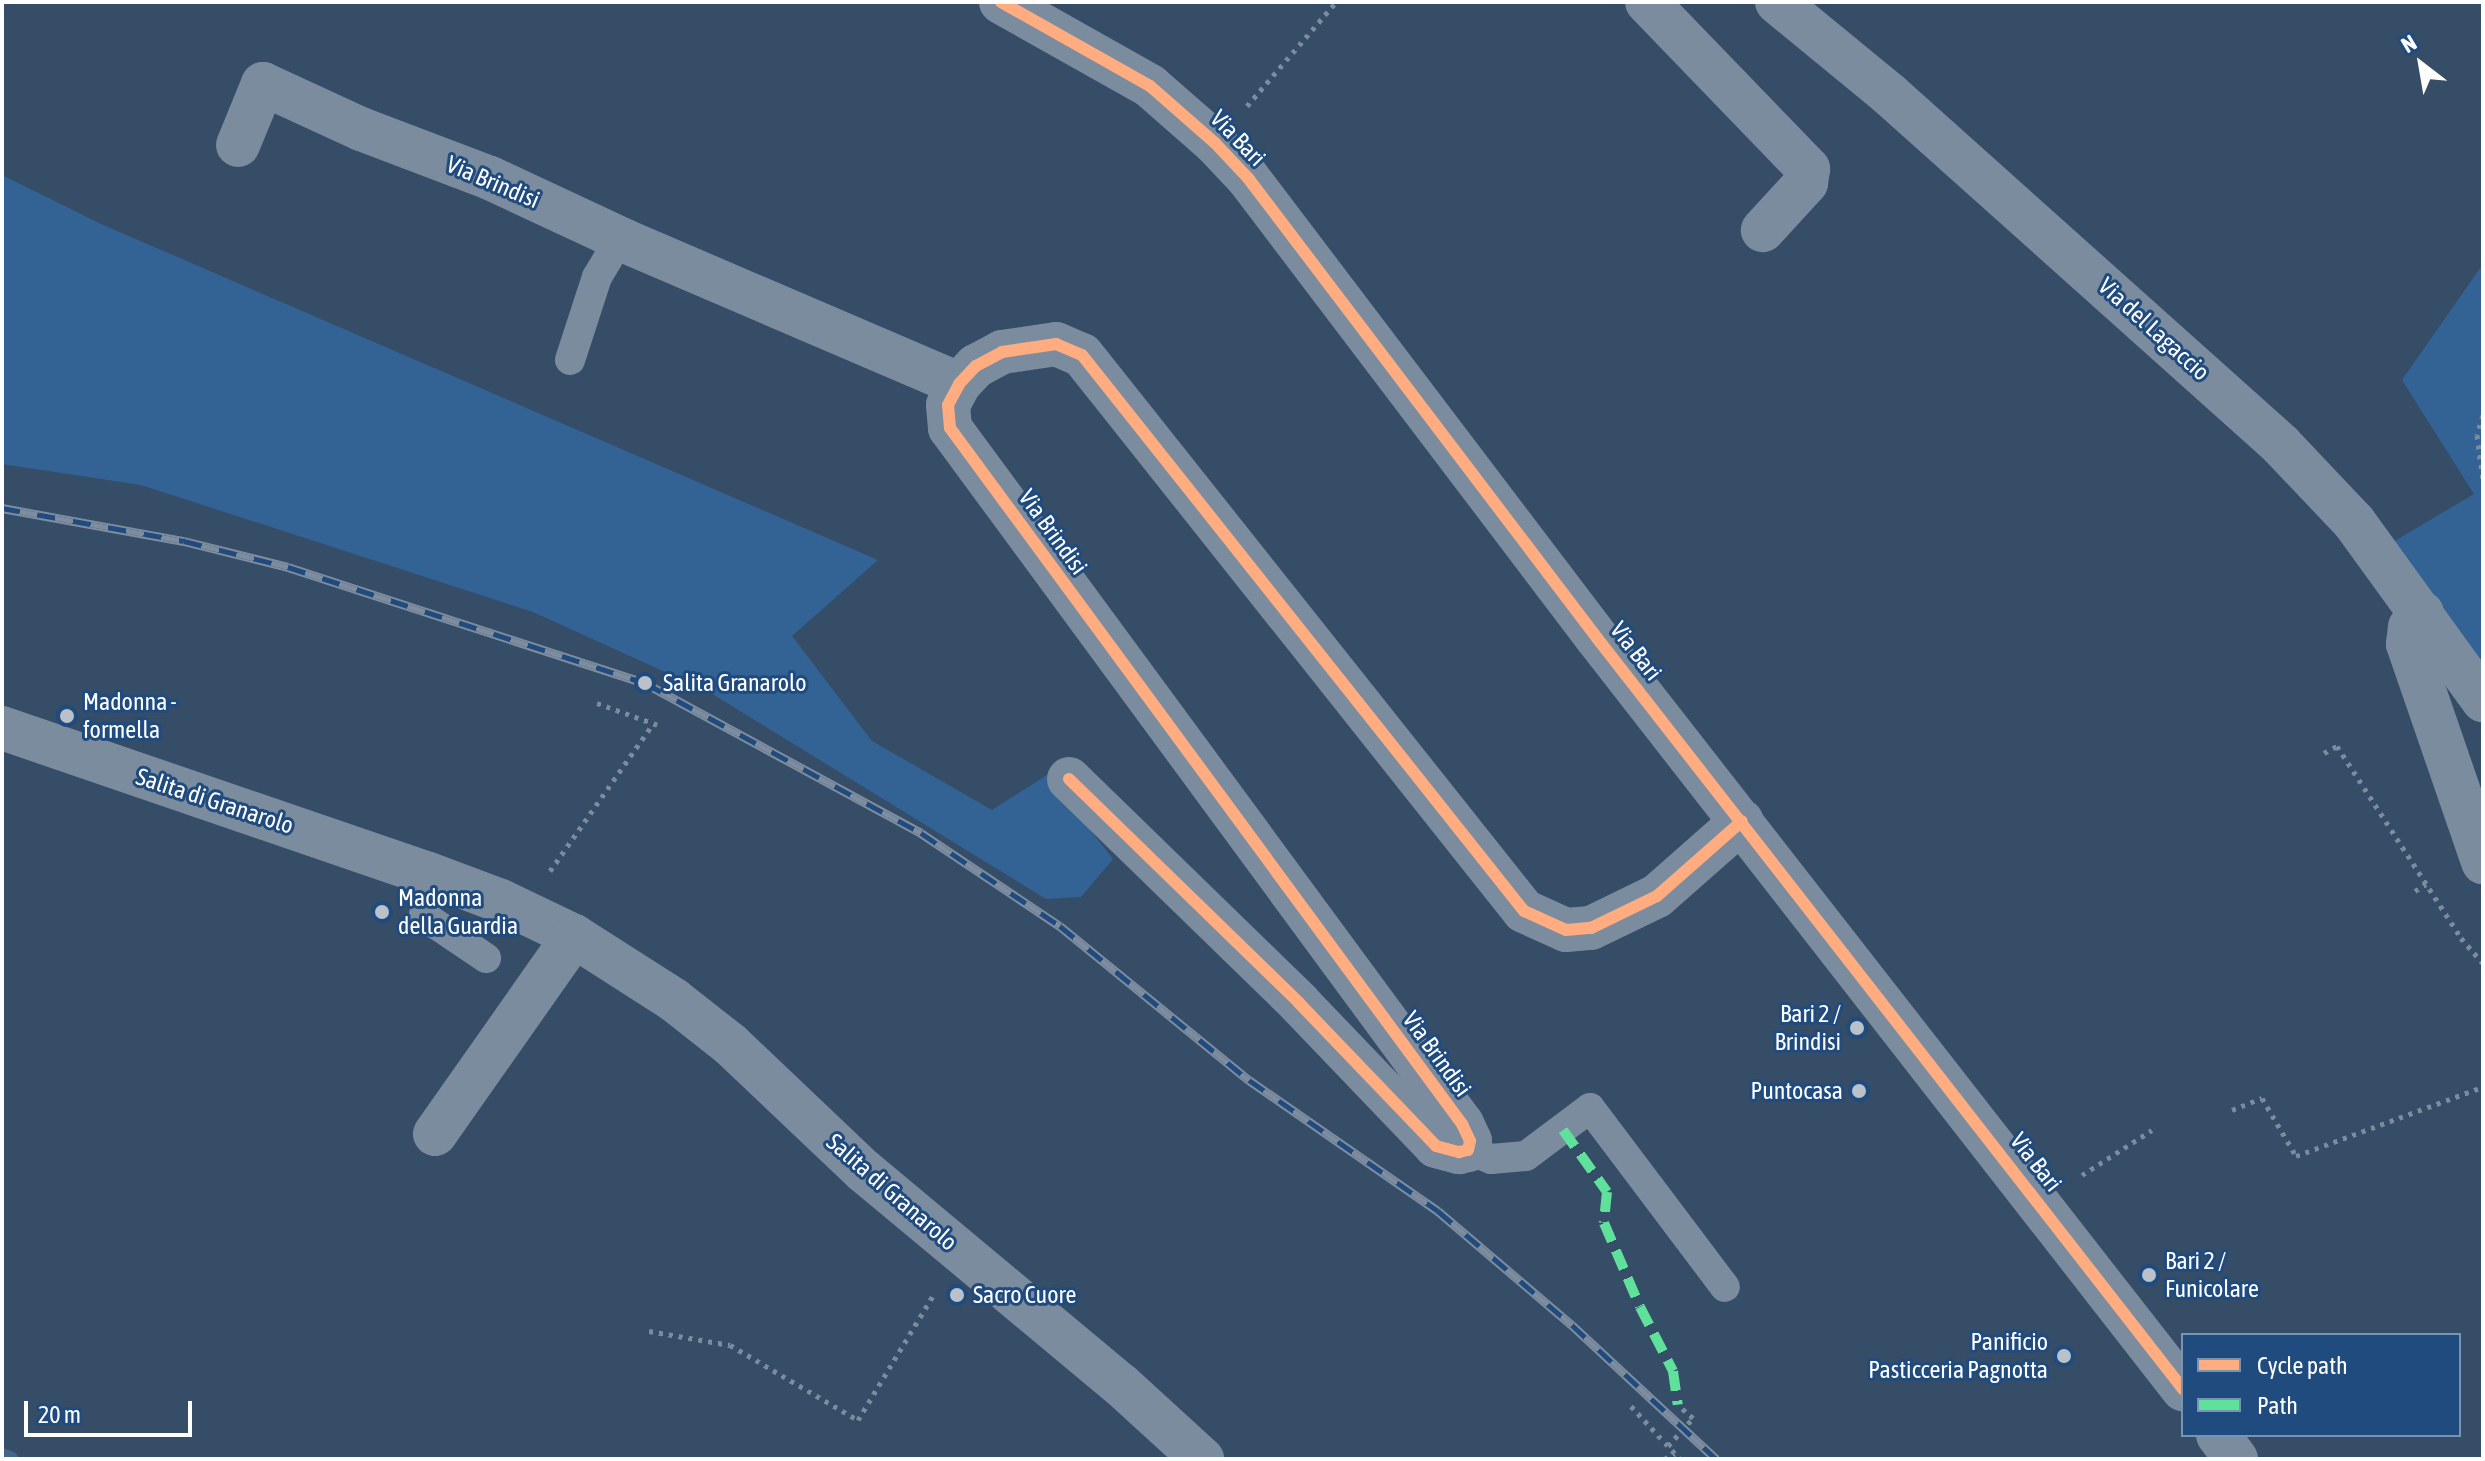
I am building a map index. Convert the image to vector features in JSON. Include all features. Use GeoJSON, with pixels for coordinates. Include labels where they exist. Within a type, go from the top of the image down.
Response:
{"type":"FeatureCollection","features":[{"type":"Feature","properties":{"kind":"street","name":"Via Bari"},"geometry":{"type":"LineString","coordinates":[[1001,2],[1150,86],[1215,143],[1248,178],[1372,345],[2181,1386]]}},
{"type":"Feature","properties":{"kind":"street"},"geometry":{"type":"LineString","coordinates":[[1647,2],[1808,169],[1806,183],[1763,230]]}},
{"type":"Feature","properties":{"kind":"street","name":"Via del Lagaccio"},"geometry":{"type":"LineString","coordinates":[[1777,2],[1912,115],[2280,444],[2354,522],[2483,700]]}},
{"type":"Feature","properties":{"kind":"street","name":"Via Brindisi"},"geometry":{"type":"LineString","coordinates":[[238,145],[263,84],[361,129],[490,178],[625,241],[959,384],[948,405],[950,428],[1462,1124],[1470,1141],[1468,1150]]}},
{"type":"Feature","properties":{"kind":"street"},"geometry":{"type":"LineString","coordinates":[[959,384],[976,366],[1002,352],[1024,346],[1056,344],[1082,355],[1524,911],[1546,924],[1566,930],[1591,928],[1657,896],[1742,821]]}},
{"type":"Feature","properties":{"kind":"street"},"geometry":{"type":"LineString","coordinates":[[2422,613],[2410,627],[2408,644],[2483,862]]}},
{"type":"Feature","properties":{"kind":"street","name":"Salita di Granarolo"},"geometry":{"type":"LineString","coordinates":[[2,728],[429,874],[522,910],[574,936],[674,1000],[730,1044],[864,1171],[1121,1385],[1202,1459]]}},
{"type":"Feature","properties":{"kind":"street"},"geometry":{"type":"LineString","coordinates":[[1069,779],[1299,1003],[1436,1146],[1459,1152],[1468,1150]]}},
{"type":"Feature","properties":{"kind":"street"},"geometry":{"type":"LineString","coordinates":[[435,1134],[574,936]]}},
{"type":"Feature","properties":{"kind":"street"},"geometry":{"type":"LineString","coordinates":[[2220,1437],[2236,1459]]}},
{"type":"Feature","properties":{"kind":"lane"},"geometry":{"type":"LineString","coordinates":[[570,360],[597,277],[614,249],[625,241]]}},
{"type":"Feature","properties":{"kind":"lane"},"geometry":{"type":"LineString","coordinates":[[429,874],[424,916],[486,958]]}},
{"type":"Feature","properties":{"kind":"lane"},"geometry":{"type":"LineString","coordinates":[[1468,1150],[1491,1159],[1526,1156],[1590,1108],[1725,1287]]}},
{"type":"Feature","properties":{"kind":"path"},"geometry":{"type":"LineString","coordinates":[[1215,143],[1336,2]]}},
{"type":"Feature","properties":{"kind":"path"},"geometry":{"type":"LineString","coordinates":[[2483,415],[2477,435],[2483,481]]}},
{"type":"Feature","properties":{"kind":"path"},"geometry":{"type":"LineString","coordinates":[[597,703],[661,726]]}},
{"type":"Feature","properties":{"kind":"path"},"geometry":{"type":"LineString","coordinates":[[522,910],[653,724]]}},
{"type":"Feature","properties":{"kind":"path"},"geometry":{"type":"LineString","coordinates":[[2324,753],[2337,746],[2461,938],[2483,963]]}},
{"type":"Feature","properties":{"kind":"path"},"geometry":{"type":"LineString","coordinates":[[2415,891],[2426,884]]}},
{"type":"Feature","properties":{"kind":"path"},"geometry":{"type":"LineString","coordinates":[[2232,1110],[2262,1098],[2296,1156],[2483,1087]]}},
{"type":"Feature","properties":{"kind":"path"},"geometry":{"type":"LineString","coordinates":[[2080,1177],[2152,1130]]}},
{"type":"Feature","properties":{"kind":"path"},"geometry":{"type":"LineString","coordinates":[[649,1331],[730,1345],[858,1420],[939,1285]]}},
{"type":"Feature","properties":{"kind":"path"},"geometry":{"type":"LineString","coordinates":[[1668,1446],[1693,1418],[1678,1405]]}},
{"type":"Feature","properties":{"kind":"path"},"geometry":{"type":"LineString","coordinates":[[1631,1406],[1678,1456]]}},
{"type":"Feature","properties":{"kind":"path"},"geometry":{"type":"LineString","coordinates":[[1664,1459],[1678,1456]]}},
{"type":"Feature","properties":{"kind":"shaded area"},"geometry":{"type":"Polygon","coordinates":[[[2,175],[101,224],[878,560],[792,636],[872,741],[992,810],[1047,775],[1113,859],[1081,897],[1046,899],[709,692],[533,612],[141,485],[2,464],[2,175]]]}},
{"type":"Feature","properties":{"kind":"shaded area"},"geometry":{"type":"Polygon","coordinates":[[[2483,264],[2483,668],[2393,542],[2474,494],[2402,380],[2483,264]]]}},
{"type":"Feature","properties":{"kind":"waterway"},"geometry":{"type":"LineString","coordinates":[[2,1456],[10,1459]]}},
{"type":"Feature","properties":{"kind":"railway"},"geometry":{"type":"LineString","coordinates":[[2,508],[184,541],[288,567],[645,683],[921,833],[1060,926],[1249,1080],[1438,1211],[1572,1325],[1716,1459]]}},
{"type":"Feature","properties":{"kind":"marked path"},"geometry":{"type":"LineString","coordinates":[[1563,1130],[1607,1192],[1604,1223],[1640,1307],[1673,1371],[1678,1405]]}},
{"type":"Feature","properties":{"kind":"cycle path"},"geometry":{"type":"LineString","coordinates":[[1001,2],[1150,86],[1215,143],[1248,178],[1597,638],[2181,1386]]}},
{"type":"Feature","properties":{"kind":"cycle path"},"geometry":{"type":"LineString","coordinates":[[1069,779],[1299,1003],[1436,1146],[1459,1152],[1468,1150],[1470,1141],[1462,1124],[950,428],[948,405],[959,384],[976,366],[1002,352],[1056,344],[1082,355],[1524,911],[1566,930],[1591,928],[1657,896],[1742,821]]}},
{"type":"Feature","properties":{"kind":"place","name":"Salita Granarolo"},"geometry":{"type":"Point","coordinates":[645,683]}},
{"type":"Feature","properties":{"kind":"place","name":"Madonna - formella"},"geometry":{"type":"Point","coordinates":[67,716]}},
{"type":"Feature","properties":{"kind":"place","name":"Madonna della Guardia"},"geometry":{"type":"Point","coordinates":[382,912]}},
{"type":"Feature","properties":{"kind":"place","name":"Bari 2 / Brindisi"},"geometry":{"type":"Point","coordinates":[1857,1028]}},
{"type":"Feature","properties":{"kind":"place","name":"Puntocasa"},"geometry":{"type":"Point","coordinates":[1859,1091]}},
{"type":"Feature","properties":{"kind":"place","name":"Bari 2 / Funicolare"},"geometry":{"type":"Point","coordinates":[2149,1275]}},
{"type":"Feature","properties":{"kind":"place","name":"Sacro Cuore"},"geometry":{"type":"Point","coordinates":[957,1295]}},
{"type":"Feature","properties":{"kind":"place","name":"Panificio Pasticceria Pagnotta"},"geometry":{"type":"Point","coordinates":[2064,1356]}}]}
